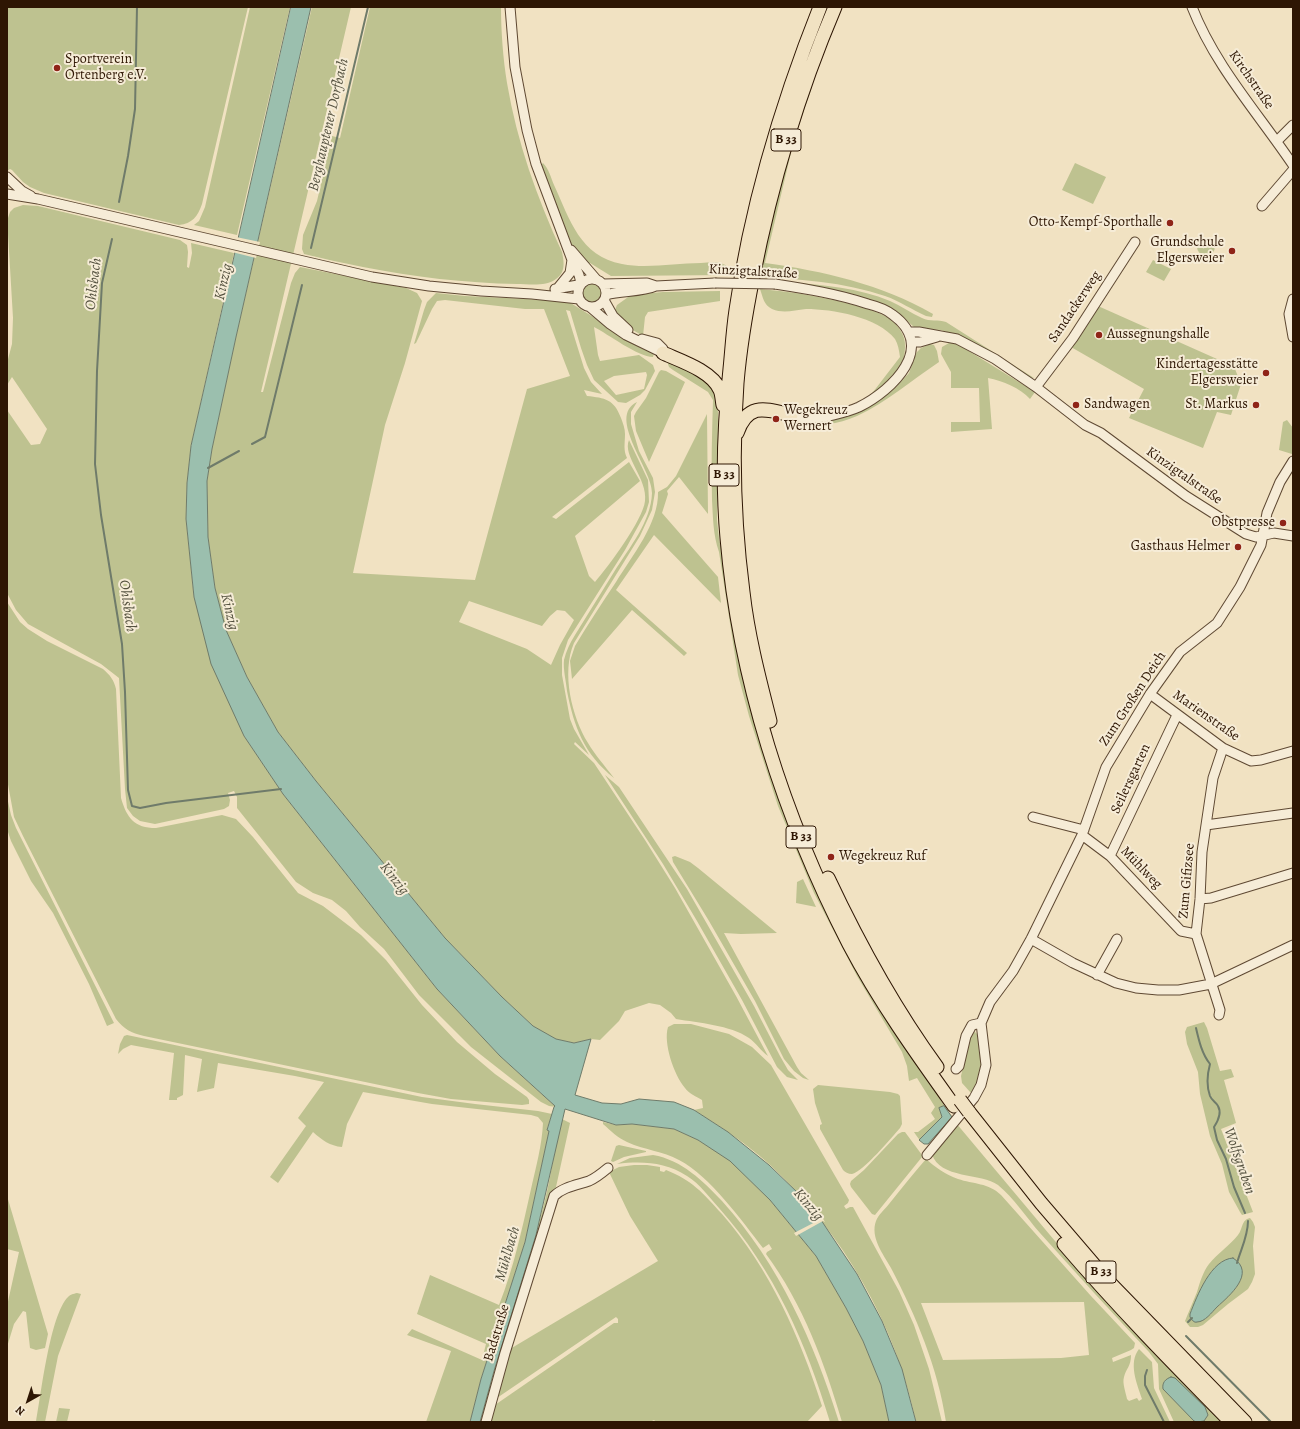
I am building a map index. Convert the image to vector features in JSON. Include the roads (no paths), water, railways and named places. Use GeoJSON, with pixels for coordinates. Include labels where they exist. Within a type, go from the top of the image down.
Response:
{"type":"FeatureCollection","features":[{"type":"Feature","properties":{"kind":"highway","name":"B 33"},"geometry":{"type":"LineString","coordinates":[[820,7],[784,106],[767,161],[754,213],[735,311],[725,413],[724,450],[726,537],[738,628],[746,664],[775,767],[798,829],[826,895],[850,945],[905,1038],[957,1103],[1056,1234],[1154,1344],[1231,1422]]}},
{"type":"Feature","properties":{"kind":"highway","name":"B 33"},"geometry":{"type":"LineString","coordinates":[[834,7],[823,34],[784,147],[759,244],[745,317],[737,382],[735,440],[739,556],[744,600],[754,657],[768,716],[803,820],[821,864],[843,910],[874,968],[957,1103]]}},
{"type":"Feature","properties":{"kind":"highway","name":"B 33"},"geometry":{"type":"LineString","coordinates":[[663,353],[698,369],[712,379],[720,389],[725,413]]}},
{"type":"Feature","properties":{"kind":"highway"},"geometry":{"type":"LineString","coordinates":[[735,440],[740,424],[749,413],[756,410],[766,409],[791,415]]}},
{"type":"Feature","properties":{"kind":"highway","name":"B 33"},"geometry":{"type":"LineString","coordinates":[[966,1115],[1103,1274],[1245,1422]]}},
{"type":"Feature","properties":{"kind":"street"},"geometry":{"type":"LineString","coordinates":[[510,7],[515,67],[536,164],[557,223],[579,275],[579,299],[583,304],[590,307],[626,335],[663,353]]}},
{"type":"Feature","properties":{"kind":"street","name":"Kirchstraße"},"geometry":{"type":"LineString","coordinates":[[1192,7],[1201,30],[1227,73],[1293,165]]}},
{"type":"Feature","properties":{"kind":"street"},"geometry":{"type":"LineString","coordinates":[[1277,141],[1293,125]]}},
{"type":"Feature","properties":{"kind":"street"},"geometry":{"type":"LineString","coordinates":[[1262,206],[1293,170]]}},
{"type":"Feature","properties":{"kind":"street"},"geometry":{"type":"LineString","coordinates":[[7,177],[22,191],[38,200]]}},
{"type":"Feature","properties":{"kind":"street"},"geometry":{"type":"LineString","coordinates":[[7,194],[372,277],[429,286],[579,299]]}},
{"type":"Feature","properties":{"kind":"street","name":"Sandackerweg"},"geometry":{"type":"LineString","coordinates":[[1036,387],[1073,338],[1135,242]]}},
{"type":"Feature","properties":{"kind":"street"},"geometry":{"type":"LineString","coordinates":[[567,244],[606,291],[605,298],[613,316],[618,322],[636,336],[658,343],[663,349],[663,353]]}},
{"type":"Feature","properties":{"kind":"street"},"geometry":{"type":"LineString","coordinates":[[558,289],[570,273],[572,260]]}},
{"type":"Feature","properties":{"kind":"street"},"geometry":{"type":"LineString","coordinates":[[532,294],[580,285],[588,279],[599,281]]}},
{"type":"Feature","properties":{"kind":"street","name":"Kinzigtalstraße"},"geometry":{"type":"LineString","coordinates":[[599,281],[647,283],[656,286]]}},
{"type":"Feature","properties":{"kind":"street","name":"Kinzigtalstraße"},"geometry":{"type":"LineString","coordinates":[[605,298],[612,293],[647,290],[656,286],[715,283],[775,284],[833,294],[878,307],[892,314],[908,332],[912,342],[920,342],[940,336]]}},
{"type":"Feature","properties":{"kind":"street"},"geometry":{"type":"LineString","coordinates":[[613,316],[612,305],[622,293]]}},
{"type":"Feature","properties":{"kind":"street"},"geometry":{"type":"LineString","coordinates":[[590,307],[598,306],[605,298]]}},
{"type":"Feature","properties":{"kind":"street"},"geometry":{"type":"LineString","coordinates":[[1293,299],[1289,314],[1293,337]]}},
{"type":"Feature","properties":{"kind":"street","name":"Kinzigtalstraße"},"geometry":{"type":"LineString","coordinates":[[908,332],[919,332],[957,339],[995,359],[1036,387],[1085,425],[1090,432],[1098,438],[1107,444],[1126,452],[1186,496],[1235,528],[1256,537],[1274,533],[1293,536]]}},
{"type":"Feature","properties":{"kind":"street"},"geometry":{"type":"LineString","coordinates":[[791,415],[806,419],[842,413],[859,407],[877,396],[900,377],[911,356],[912,342]]}},
{"type":"Feature","properties":{"kind":"street"},"geometry":{"type":"LineString","coordinates":[[1263,536],[1267,513],[1280,482],[1293,461]]}},
{"type":"Feature","properties":{"kind":"street","name":"Zum Großen Deich"},"geometry":{"type":"LineString","coordinates":[[927,1155],[974,1098],[981,1085],[986,1065],[981,1023],[990,1002],[1014,971],[1083,833],[1106,767],[1150,694],[1180,652],[1217,622],[1240,587],[1261,545],[1263,536]]}},
{"type":"Feature","properties":{"kind":"street","name":"Marienstraße"},"geometry":{"type":"LineString","coordinates":[[1150,694],[1223,748],[1252,761],[1293,751]]}},
{"type":"Feature","properties":{"kind":"street","name":"Seilersgarten"},"geometry":{"type":"LineString","coordinates":[[1110,856],[1177,715]]}},
{"type":"Feature","properties":{"kind":"street","name":"Zum Gifizsee"},"geometry":{"type":"LineString","coordinates":[[1219,1015],[1220,1010],[1196,934],[1200,899],[1202,852],[1213,778],[1223,748]]}},
{"type":"Feature","properties":{"kind":"street"},"geometry":{"type":"LineString","coordinates":[[1206,825],[1293,812]]}},
{"type":"Feature","properties":{"kind":"street"},"geometry":{"type":"LineString","coordinates":[[1033,817],[1083,833]]}},
{"type":"Feature","properties":{"kind":"street","name":"Mühlweg"},"geometry":{"type":"LineString","coordinates":[[1083,833],[1110,856],[1181,931],[1196,934]]}},
{"type":"Feature","properties":{"kind":"street"},"geometry":{"type":"LineString","coordinates":[[1200,899],[1211,898],[1293,873]]}},
{"type":"Feature","properties":{"kind":"street"},"geometry":{"type":"LineString","coordinates":[[1030,939],[1116,984],[1158,990],[1179,990],[1211,984],[1293,945]]}},
{"type":"Feature","properties":{"kind":"street"},"geometry":{"type":"LineString","coordinates":[[1097,975],[1117,939]]}},
{"type":"Feature","properties":{"kind":"street","name":"Zum Großen Deich"},"geometry":{"type":"LineString","coordinates":[[956,1069],[959,1066],[966,1036],[972,1025],[981,1023]]}},
{"type":"Feature","properties":{"kind":"street","name":"Badstraße"},"geometry":{"type":"LineString","coordinates":[[486,1422],[505,1353],[554,1196],[560,1191],[600,1175],[608,1168]]}},
{"type":"Feature","properties":{"kind":"water","name":"Kinzig"},"geometry":{"type":"Polygon","coordinates":[[[291,7],[311,7],[236,337],[212,449],[207,481],[208,537],[215,588],[226,630],[247,677],[278,732],[316,781],[445,938],[502,997],[533,1026],[556,1039],[574,1043],[591,1039],[575,1095],[602,1103],[621,1104],[639,1099],[674,1102],[694,1110],[728,1132],[769,1165],[798,1193],[819,1217],[857,1274],[882,1321],[902,1369],[916,1422],[889,1422],[881,1385],[863,1341],[816,1256],[770,1200],[730,1161],[698,1140],[674,1129],[632,1124],[616,1125],[565,1109],[536,1235],[494,1371],[480,1422],[470,1422],[481,1379],[525,1242],[549,1131],[547,1130],[555,1106],[500,1056],[437,989],[283,794],[244,736],[211,664],[194,597],[186,519],[187,483],[191,446],[291,7]]]}},
{"type":"Feature","properties":{"kind":"water"},"geometry":{"type":"Polygon","coordinates":[[[944,1106],[952,1117],[928,1144],[924,1144],[919,1140],[942,1117],[939,1108],[944,1106]]]}},
{"type":"Feature","properties":{"kind":"water"},"geometry":{"type":"Polygon","coordinates":[[[1233,1258],[1240,1264],[1242,1270],[1242,1277],[1234,1291],[1203,1320],[1200,1322],[1194,1322],[1190,1317],[1190,1314],[1206,1280],[1218,1265],[1225,1260],[1233,1258]]]}},
{"type":"Feature","properties":{"kind":"water"},"geometry":{"type":"Polygon","coordinates":[[[1171,1377],[1175,1378],[1205,1407],[1208,1415],[1204,1421],[1194,1421],[1163,1389],[1164,1382],[1171,1377]]]}},
{"type":"Feature","properties":{"kind":"waterway","name":"Ohlsbach"},"geometry":{"type":"LineString","coordinates":[[119,202],[135,109],[137,7]]}},
{"type":"Feature","properties":{"kind":"waterway","name":"Berghauptener Dorfbach"},"geometry":{"type":"LineString","coordinates":[[311,248],[368,7]]}},
{"type":"Feature","properties":{"kind":"waterway","name":"Ohlsbach"},"geometry":{"type":"LineString","coordinates":[[112,239],[102,283],[97,371],[95,464],[101,515],[122,644],[128,790],[132,806],[140,808],[166,803],[281,789]]}},
{"type":"Feature","properties":{"kind":"waterway","name":"Berghauptener Dorfbach"},"geometry":{"type":"LineString","coordinates":[[252,444],[265,437],[302,285]]}},
{"type":"Feature","properties":{"kind":"waterway","name":"Berghauptener Dorfbach"},"geometry":{"type":"LineString","coordinates":[[208,468],[239,451]]}},
{"type":"Feature","properties":{"kind":"waterway","name":"Wolfsgraben"},"geometry":{"type":"LineString","coordinates":[[1196,1028],[1203,1052],[1210,1064],[1207,1080],[1209,1092],[1211,1098],[1220,1111],[1214,1127],[1217,1140],[1226,1159],[1234,1187],[1245,1213]]}},
{"type":"Feature","properties":{"kind":"waterway"},"geometry":{"type":"LineString","coordinates":[[1237,1263],[1246,1237],[1248,1221]]}},
{"type":"Feature","properties":{"kind":"waterway"},"geometry":{"type":"LineString","coordinates":[[1188,1322],[1192,1318]]}},
{"type":"Feature","properties":{"kind":"waterway"},"geometry":{"type":"LineString","coordinates":[[1186,1336],[1271,1422]]}},
{"type":"Feature","properties":{"kind":"waterway"},"geometry":{"type":"LineString","coordinates":[[1147,1370],[1145,1385],[1164,1422]]}},
{"type":"Feature","properties":{"kind":"place","name":"Sportverein Ortenberg e.V."},"geometry":{"type":"Point","coordinates":[57,68]}},
{"type":"Feature","properties":{"kind":"place","name":"Otto-Kempf-Sporthalle"},"geometry":{"type":"Point","coordinates":[1170,223]}},
{"type":"Feature","properties":{"kind":"place","name":"Grundschule Elgersweier"},"geometry":{"type":"Point","coordinates":[1232,251]}},
{"type":"Feature","properties":{"kind":"place","name":"Aussegnungshalle"},"geometry":{"type":"Point","coordinates":[1099,335]}},
{"type":"Feature","properties":{"kind":"place","name":"Kindertagesstätte Elgersweier"},"geometry":{"type":"Point","coordinates":[1266,373]}},
{"type":"Feature","properties":{"kind":"place","name":"Sandwagen"},"geometry":{"type":"Point","coordinates":[1076,405]}},
{"type":"Feature","properties":{"kind":"place","name":"St. Markus"},"geometry":{"type":"Point","coordinates":[1256,405]}},
{"type":"Feature","properties":{"kind":"place","name":"Wegekreuz Wernert"},"geometry":{"type":"Point","coordinates":[776,419]}},
{"type":"Feature","properties":{"kind":"place","name":"Obstpresse"},"geometry":{"type":"Point","coordinates":[1283,523]}},
{"type":"Feature","properties":{"kind":"place","name":"Gasthaus Helmer"},"geometry":{"type":"Point","coordinates":[1238,547]}},
{"type":"Feature","properties":{"kind":"place","name":"Wegekreuz Ruf"},"geometry":{"type":"Point","coordinates":[831,857]}},
{"type":"Feature","properties":{"kind":"water label","name":"Mühlbach"},"geometry":{"type":"Point","coordinates":[508,1254]}}]}
